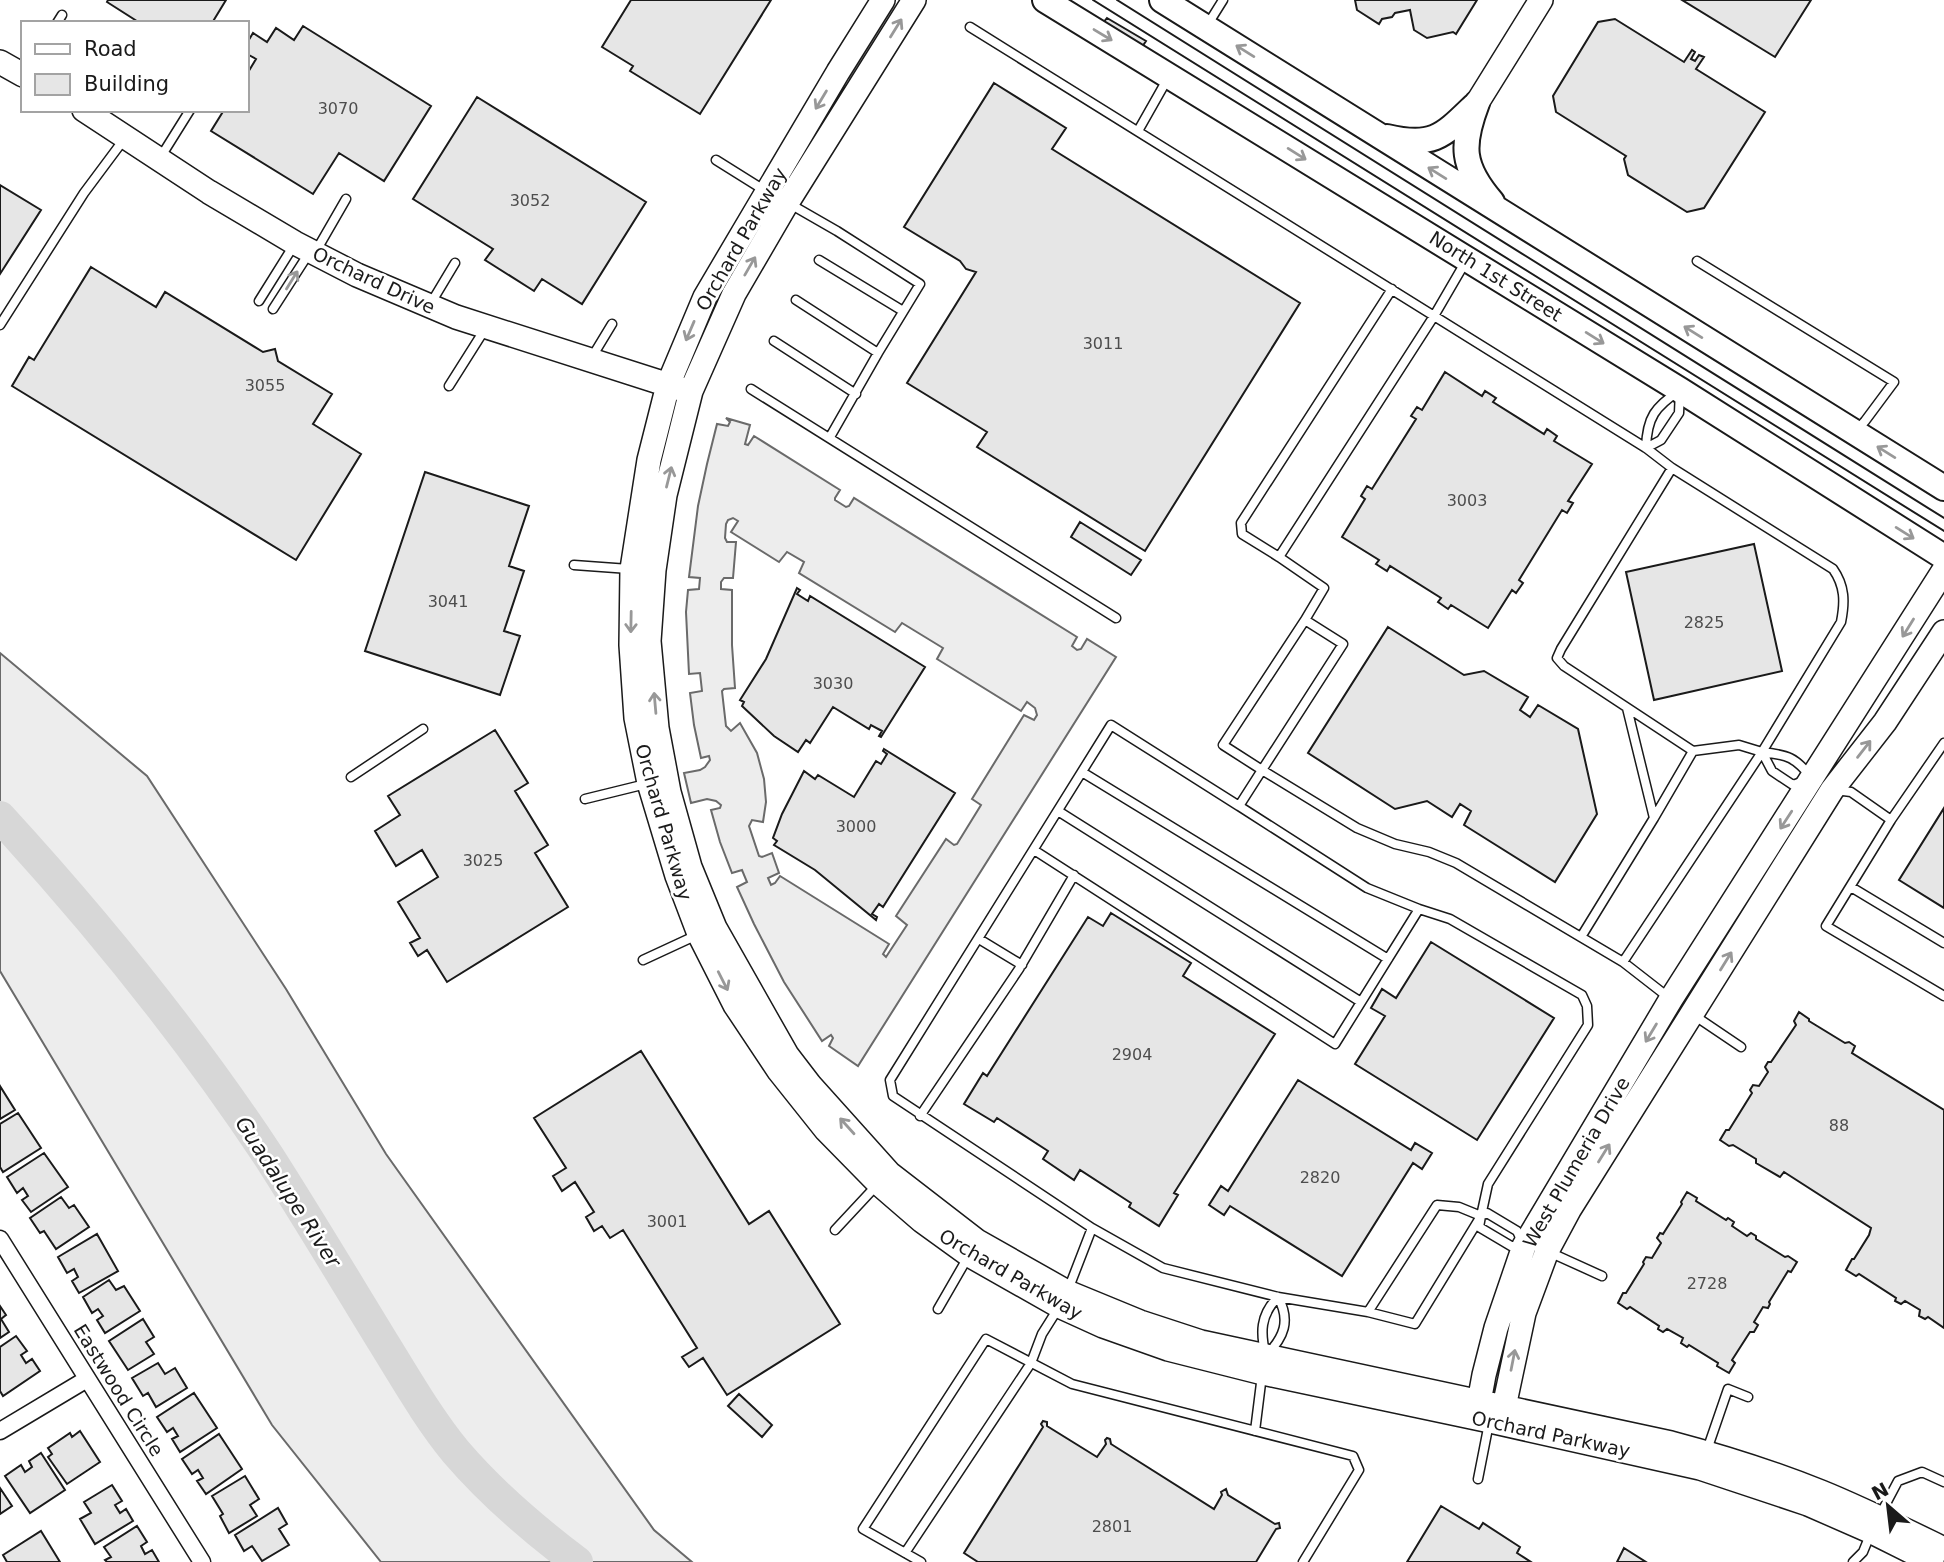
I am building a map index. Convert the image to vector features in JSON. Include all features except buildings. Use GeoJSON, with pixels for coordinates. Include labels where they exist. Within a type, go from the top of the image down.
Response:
{"type":"FeatureCollection","features":[{"type":"Feature","properties":{"kind":"main road","name":"Orchard Parkway"},"geometry":{"type":"LineString","coordinates":[[643,570],[691,391],[777,197],[838,72],[883,0]]}},
{"type":"Feature","properties":{"kind":"main road","name":"Orchard Parkway"},"geometry":{"type":"LineString","coordinates":[[914,0],[860,85],[705,297],[667,386],[649,460],[643,570],[631,645],[636,718],[659,788],[677,876],[707,931],[735,1005],[779,1071],[826,1130],[884,1178],[1063,1299]]}},
{"type":"Feature","properties":{"kind":"main road","name":"North 1st Street"},"geometry":{"type":"LineString","coordinates":[[1045,0],[1680,390],[1944,557]]}},
{"type":"Feature","properties":{"kind":"main road"},"geometry":{"type":"LineString","coordinates":[[1162,0],[1944,488]]}},
{"type":"Feature","properties":{"kind":"main road"},"geometry":{"type":"LineString","coordinates":[[1502,213],[1487,196],[1468,164],[1465,147],[1468,126],[1477,103],[1541,0]]}},
{"type":"Feature","properties":{"kind":"main road"},"geometry":{"type":"LineString","coordinates":[[838,72],[860,85]]}},
{"type":"Feature","properties":{"kind":"main road"},"geometry":{"type":"LineString","coordinates":[[1376,135],[1405,141],[1427,141],[1440,136],[1477,103]]}},
{"type":"Feature","properties":{"kind":"main road","name":"Orchard Drive"},"geometry":{"type":"LineString","coordinates":[[86,112],[209,192],[307,249],[358,275],[456,317],[667,386],[691,391]]}},
{"type":"Feature","properties":{"kind":"main road","name":"West Plumeria Drive"},"geometry":{"type":"LineString","coordinates":[[1491,1410],[1524,1313],[1535,1249],[1671,999],[1944,570]]}},
{"type":"Feature","properties":{"kind":"main road","name":"West Plumeria Drive"},"geometry":{"type":"LineString","coordinates":[[1535,1249],[1569,1210],[1832,790],[1885,722],[1944,632]]}},
{"type":"Feature","properties":{"kind":"main road"},"geometry":{"type":"LineString","coordinates":[[1812,778],[1832,790]]}},
{"type":"Feature","properties":{"kind":"main road"},"geometry":{"type":"LineString","coordinates":[[1671,999],[1692,1014]]}},
{"type":"Feature","properties":{"kind":"main road","name":"Orchard Parkway"},"geometry":{"type":"LineString","coordinates":[[884,1178],[922,1221],[969,1255],[1063,1299],[1264,1364],[1491,1410],[1703,1460],[1808,1504],[1944,1549]]}},
{"type":"Feature","properties":{"kind":"main road","name":"Orchard Parkway"},"geometry":{"type":"LineString","coordinates":[[1875,1525],[1932,1562]]}},
{"type":"Feature","properties":{"kind":"street","name":"Eastwood Circle"},"geometry":{"type":"LineString","coordinates":[[0,1239],[202,1562]]}},
{"type":"Feature","properties":{"kind":"street"},"geometry":{"type":"LineString","coordinates":[[0,1432],[87,1379]]}},
{"type":"Feature","properties":{"kind":"lane"},"geometry":{"type":"LineString","coordinates":[[1206,27],[1223,0]]}},
{"type":"Feature","properties":{"kind":"lane"},"geometry":{"type":"LineString","coordinates":[[970,27],[1646,448],[1672,468],[1833,569],[1839,578],[1845,605],[1841,622],[1762,752],[1623,962]]}},
{"type":"Feature","properties":{"kind":"lane"},"geometry":{"type":"LineString","coordinates":[[1138,131],[1170,76]]}},
{"type":"Feature","properties":{"kind":"lane"},"geometry":{"type":"LineString","coordinates":[[159,160],[189,112]]}},
{"type":"Feature","properties":{"kind":"lane"},"geometry":{"type":"LineString","coordinates":[[0,324],[84,194],[126,137]]}},
{"type":"Feature","properties":{"kind":"lane"},"geometry":{"type":"LineString","coordinates":[[716,160],[837,231],[920,284],[830,437]]}},
{"type":"Feature","properties":{"kind":"lane"},"geometry":{"type":"LineString","coordinates":[[259,301],[307,249],[345,199]]}},
{"type":"Feature","properties":{"kind":"lane"},"geometry":{"type":"LineString","coordinates":[[273,309],[307,249]]}},
{"type":"Feature","properties":{"kind":"lane"},"geometry":{"type":"LineString","coordinates":[[1279,557],[1434,316],[1467,259]]}},
{"type":"Feature","properties":{"kind":"lane"},"geometry":{"type":"LineString","coordinates":[[819,260],[903,312]]}},
{"type":"Feature","properties":{"kind":"lane"},"geometry":{"type":"LineString","coordinates":[[1697,261],[1894,382],[1854,432]]}},
{"type":"Feature","properties":{"kind":"lane"},"geometry":{"type":"LineString","coordinates":[[430,306],[455,263]]}},
{"type":"Feature","properties":{"kind":"lane"},"geometry":{"type":"LineString","coordinates":[[1392,289],[1241,523],[1242,534],[1324,587],[1223,745],[1357,828],[1395,844],[1429,852],[1456,863],[1623,962],[1671,999]]}},
{"type":"Feature","properties":{"kind":"lane"},"geometry":{"type":"LineString","coordinates":[[796,300],[878,353]]}},
{"type":"Feature","properties":{"kind":"lane"},"geometry":{"type":"LineString","coordinates":[[591,359],[612,324]]}},
{"type":"Feature","properties":{"kind":"lane"},"geometry":{"type":"LineString","coordinates":[[449,386],[486,326]]}},
{"type":"Feature","properties":{"kind":"lane"},"geometry":{"type":"LineString","coordinates":[[774,341],[856,394]]}},
{"type":"Feature","properties":{"kind":"lane"},"geometry":{"type":"LineString","coordinates":[[751,388],[1116,618]]}},
{"type":"Feature","properties":{"kind":"lane"},"geometry":{"type":"LineString","coordinates":[[1646,448],[1647,427],[1662,403],[1680,390]]}},
{"type":"Feature","properties":{"kind":"lane"},"geometry":{"type":"LineString","coordinates":[[1646,448],[1661,440],[1679,413],[1680,390]]}},
{"type":"Feature","properties":{"kind":"lane"},"geometry":{"type":"LineString","coordinates":[[1672,468],[1557,658],[1564,666],[1693,751],[1740,745],[1785,755],[1804,768],[1812,778],[1793,785],[1772,771],[1762,752]]}},
{"type":"Feature","properties":{"kind":"lane"},"geometry":{"type":"LineString","coordinates":[[574,565],[643,570]]}},
{"type":"Feature","properties":{"kind":"lane"},"geometry":{"type":"LineString","coordinates":[[1239,806],[1343,644],[1305,620]]}},
{"type":"Feature","properties":{"kind":"lane"},"geometry":{"type":"LineString","coordinates":[[1627,708],[1654,818]]}},
{"type":"Feature","properties":{"kind":"lane"},"geometry":{"type":"LineString","coordinates":[[1535,1249],[1517,1231],[1487,1213],[1480,1216],[1415,1324],[1368,1312],[1278,1297],[1163,1268],[1092,1228],[893,1096],[890,1080],[1111,725],[1367,888],[1450,919],[1581,995],[1587,1006],[1588,1025],[1488,1184],[1480,1216],[1479,1227],[1511,1246],[1535,1249],[1602,1276]]}},
{"type":"Feature","properties":{"kind":"lane"},"geometry":{"type":"LineString","coordinates":[[351,777],[423,729]]}},
{"type":"Feature","properties":{"kind":"lane"},"geometry":{"type":"LineString","coordinates":[[1944,743],[1891,820],[1826,926],[1944,996]]}},
{"type":"Feature","properties":{"kind":"lane"},"geometry":{"type":"LineString","coordinates":[[1581,937],[1693,751]]}},
{"type":"Feature","properties":{"kind":"lane"},"geometry":{"type":"LineString","coordinates":[[1082,772],[1388,959]]}},
{"type":"Feature","properties":{"kind":"lane"},"geometry":{"type":"LineString","coordinates":[[585,799],[659,788]]}},
{"type":"Feature","properties":{"kind":"lane"},"geometry":{"type":"LineString","coordinates":[[1832,790],[1851,792],[1891,820]]}},
{"type":"Feature","properties":{"kind":"lane"},"geometry":{"type":"LineString","coordinates":[[1058,811],[1362,1002]]}},
{"type":"Feature","properties":{"kind":"lane"},"geometry":{"type":"LineString","coordinates":[[1034,850],[1335,1044],[1419,909]]}},
{"type":"Feature","properties":{"kind":"lane"},"geometry":{"type":"LineString","coordinates":[[920,1115],[1021,965],[1074,875]]}},
{"type":"Feature","properties":{"kind":"lane"},"geometry":{"type":"LineString","coordinates":[[1851,887],[1944,943]]}},
{"type":"Feature","properties":{"kind":"lane"},"geometry":{"type":"LineString","coordinates":[[643,960],[707,931]]}},
{"type":"Feature","properties":{"kind":"lane"},"geometry":{"type":"LineString","coordinates":[[979,939],[1021,965]]}},
{"type":"Feature","properties":{"kind":"lane"},"geometry":{"type":"LineString","coordinates":[[1692,1014],[1741,1047]]}},
{"type":"Feature","properties":{"kind":"lane"},"geometry":{"type":"LineString","coordinates":[[835,1230],[884,1178]]}},
{"type":"Feature","properties":{"kind":"lane"},"geometry":{"type":"LineString","coordinates":[[1368,1312],[1437,1205],[1459,1207],[1480,1216]]}},
{"type":"Feature","properties":{"kind":"lane"},"geometry":{"type":"LineString","coordinates":[[905,1553],[1031,1363],[1042,1334],[1063,1299],[1092,1228]]}},
{"type":"Feature","properties":{"kind":"lane"},"geometry":{"type":"LineString","coordinates":[[938,1308],[969,1255]]}},
{"type":"Feature","properties":{"kind":"lane"},"geometry":{"type":"LineString","coordinates":[[1264,1364],[1281,1340],[1286,1310],[1278,1297]]}},
{"type":"Feature","properties":{"kind":"lane"},"geometry":{"type":"LineString","coordinates":[[1255,1431],[1264,1364],[1261,1336],[1267,1308],[1278,1297]]}},
{"type":"Feature","properties":{"kind":"lane"},"geometry":{"type":"LineString","coordinates":[[921,1562],[863,1529],[986,1339],[1072,1384],[1353,1456],[1359,1470],[1303,1562]]}},
{"type":"Feature","properties":{"kind":"lane"},"geometry":{"type":"LineString","coordinates":[[1703,1460],[1728,1389],[1748,1397]]}},
{"type":"Feature","properties":{"kind":"lane"},"geometry":{"type":"LineString","coordinates":[[1478,1479],[1491,1410]]}},
{"type":"Feature","properties":{"kind":"lane"},"geometry":{"type":"LineString","coordinates":[[1853,1562],[1863,1552],[1898,1481],[1922,1472],[1944,1482]]}},
{"type":"Feature","properties":{"kind":"shaded area"},"geometry":{"type":"Polygon","coordinates":[[[726,418],[750,425],[745,444],[748,445],[754,436],[840,490],[835,500],[846,507],[854,498],[1077,637],[1072,646],[1077,650],[1081,649],[1087,639],[1116,657],[858,1066],[829,1046],[833,1038],[831,1035],[822,1041],[784,982],[737,887],[747,882],[742,870],[732,873],[720,842],[711,810],[720,808],[721,805],[707,799],[691,803],[684,773],[700,770],[710,760],[709,756],[701,758],[694,725],[690,693],[702,691],[700,673],[689,674],[686,612],[688,590],[699,589],[700,578],[689,577],[698,506],[707,464],[717,424],[728,426],[730,422],[726,418]],[[733,518],[726,524],[727,542],[736,542],[733,578],[724,578],[721,582],[721,589],[732,590],[735,688],[722,691],[726,726],[731,731],[740,723],[757,753],[764,779],[766,802],[763,822],[752,820],[749,826],[759,856],[772,853],[779,873],[768,878],[771,885],[780,876],[889,944],[883,954],[886,957],[907,925],[896,916],[946,839],[954,845],[957,844],[981,805],[972,799],[1024,715],[1034,720],[1037,715],[1035,708],[1027,702],[1021,711],[937,659],[943,648],[902,623],[895,632],[799,573],[804,562],[787,552],[779,562],[731,532],[738,521],[733,518]]]}},
{"type":"Feature","properties":{"kind":"shaded area"},"geometry":{"type":"Polygon","coordinates":[[[0,653],[147,776],[286,989],[386,1154],[654,1530],[692,1562],[381,1562],[272,1425],[0,971],[0,653]]]}},
{"type":"Feature","properties":{"kind":"waterway","name":"Guadalupe River"},"geometry":{"type":"LineString","coordinates":[[0,817],[107,940],[207,1068],[269,1157],[409,1384],[456,1452],[499,1497],[577,1562]]}},
{"type":"Feature","properties":{"kind":"tram line"},"geometry":{"type":"LineString","coordinates":[[1093,0],[1944,531]]}},
{"type":"Feature","properties":{"kind":"tram line"},"geometry":{"type":"LineString","coordinates":[[1117,0],[1944,518]]}}]}
